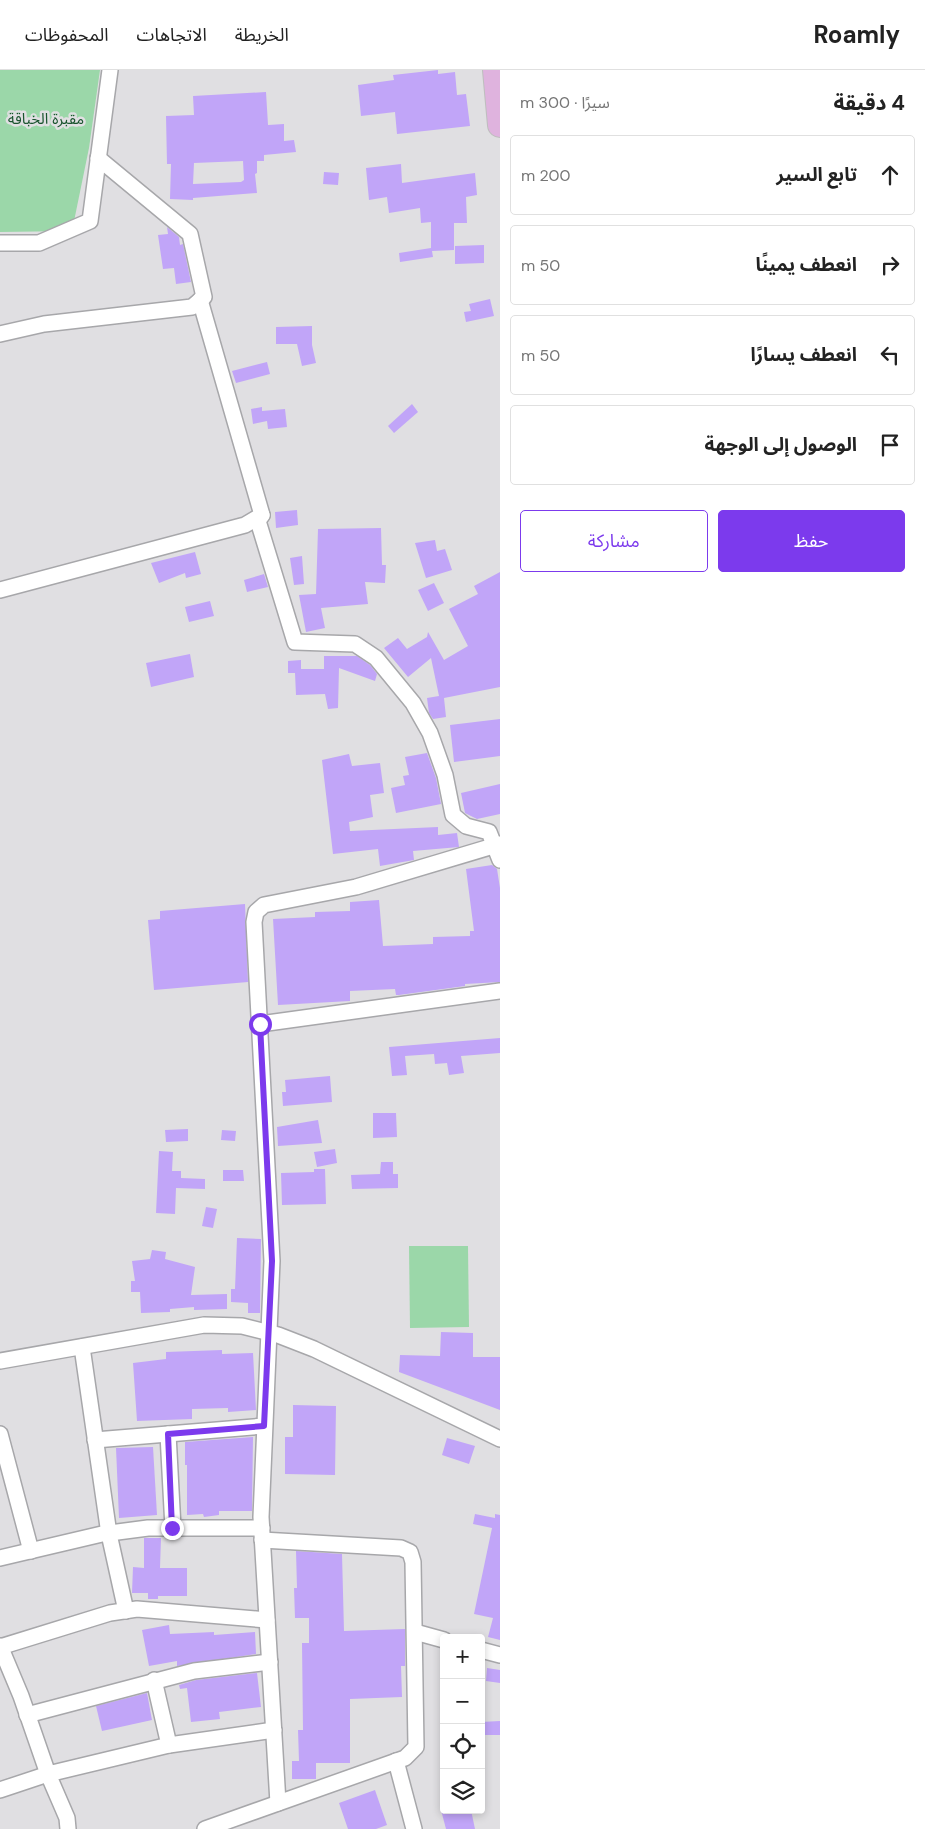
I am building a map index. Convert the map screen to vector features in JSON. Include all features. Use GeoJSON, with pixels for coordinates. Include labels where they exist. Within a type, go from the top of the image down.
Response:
{"type":"FeatureCollection","features":[{"type":"Feature","properties":{"kind":"main road"},"geometry":{"type":"LineString","coordinates":[[495,70],[500,125]]}},
{"type":"Feature","properties":{"kind":"street"},"geometry":{"type":"LineString","coordinates":[[0,243],[39,243],[90,221],[110,70]]}},
{"type":"Feature","properties":{"kind":"street"},"geometry":{"type":"LineString","coordinates":[[0,334],[44,324],[192,307],[204,296],[190,234],[98,158]]}},
{"type":"Feature","properties":{"kind":"street"},"geometry":{"type":"LineString","coordinates":[[200,300],[262,515],[258,521],[295,642],[355,644],[376,658],[413,703],[430,733],[444,775],[453,815],[466,826],[490,832],[498,850],[356,887],[264,905],[256,912],[254,922],[272,1261],[264,1426],[262,1534],[278,1803]]}},
{"type":"Feature","properties":{"kind":"street"},"geometry":{"type":"LineString","coordinates":[[0,590],[245,525],[262,515]]}},
{"type":"Feature","properties":{"kind":"street"},"geometry":{"type":"LineString","coordinates":[[260,1024],[500,991]]}},
{"type":"Feature","properties":{"kind":"street"},"geometry":{"type":"LineString","coordinates":[[0,1361],[204,1325],[242,1326],[270,1333],[314,1349],[500,1439]]}},
{"type":"Feature","properties":{"kind":"street"},"geometry":{"type":"LineString","coordinates":[[82,1347],[109,1534],[126,1611]]}},
{"type":"Feature","properties":{"kind":"street"},"geometry":{"type":"LineString","coordinates":[[95,1440],[264,1426]]}},
{"type":"Feature","properties":{"kind":"street"},"geometry":{"type":"LineString","coordinates":[[0,1434],[31,1551]]}},
{"type":"Feature","properties":{"kind":"street"},"geometry":{"type":"LineString","coordinates":[[168,1434],[172,1528]]}},
{"type":"Feature","properties":{"kind":"street"},"geometry":{"type":"LineString","coordinates":[[0,1558],[109,1534],[148,1528],[262,1534],[401,1548],[410,1552],[414,1562],[416,1747],[405,1758],[396,1762],[205,1829]]}},
{"type":"Feature","properties":{"kind":"street"},"geometry":{"type":"LineString","coordinates":[[68,1829],[67,1818],[48,1774],[28,1715],[0,1647],[110,1613],[126,1611],[167,1611],[267,1620]]}},
{"type":"Feature","properties":{"kind":"street"},"geometry":{"type":"LineString","coordinates":[[415,1632],[440,1639]]}},
{"type":"Feature","properties":{"kind":"street"},"geometry":{"type":"LineString","coordinates":[[485,1651],[500,1655]]}},
{"type":"Feature","properties":{"kind":"street"},"geometry":{"type":"LineString","coordinates":[[28,1715],[154,1680],[194,1671],[270,1662]]}},
{"type":"Feature","properties":{"kind":"street"},"geometry":{"type":"LineString","coordinates":[[154,1680],[169,1745]]}},
{"type":"Feature","properties":{"kind":"street"},"geometry":{"type":"LineString","coordinates":[[0,1790],[48,1774],[169,1745],[274,1730]]}},
{"type":"Feature","properties":{"kind":"street"},"geometry":{"type":"LineString","coordinates":[[396,1762],[414,1829]]}},
{"type":"Feature","properties":{"kind":"green space","name":"مقبرة الخباقة"},"geometry":{"type":"Polygon","coordinates":[[[0,70],[100,70],[89,148],[72,231],[0,232],[0,70]]]}},
{"type":"Feature","properties":{"kind":"green space"},"geometry":{"type":"Polygon","coordinates":[[[409,1246],[468,1246],[469,1327],[410,1328],[409,1246]]]}},
{"type":"Feature","properties":{"kind":"building"},"geometry":{"type":"Polygon","coordinates":[[[438,70],[438,74],[455,72],[457,95],[466,94],[470,126],[397,134],[395,112],[361,116],[358,85],[394,80],[393,75],[438,70]]]}},
{"type":"Feature","properties":{"kind":"building"},"geometry":{"type":"Polygon","coordinates":[[[266,92],[268,125],[284,124],[284,141],[294,140],[296,152],[264,155],[264,161],[257,161],[257,173],[255,174],[257,193],[193,198],[193,200],[170,199],[171,164],[167,164],[166,116],[194,115],[193,96],[266,92]],[[243,161],[194,163],[193,184],[241,182],[244,180],[243,161]]]}},
{"type":"Feature","properties":{"kind":"building"},"geometry":{"type":"Polygon","coordinates":[[[401,164],[402,183],[475,173],[477,195],[466,197],[467,223],[454,223],[454,250],[432,251],[433,257],[400,262],[399,253],[431,248],[431,222],[421,223],[420,208],[389,213],[387,197],[369,200],[366,168],[401,164]]]}},
{"type":"Feature","properties":{"kind":"building"},"geometry":{"type":"Polygon","coordinates":[[[324,172],[339,173],[338,185],[323,184],[324,172]]]}},
{"type":"Feature","properties":{"kind":"building"},"geometry":{"type":"Polygon","coordinates":[[[167,227],[179,237],[180,245],[183,244],[191,282],[176,284],[174,268],[163,269],[158,235],[168,234],[167,227]]]}},
{"type":"Feature","properties":{"kind":"building"},"geometry":{"type":"Polygon","coordinates":[[[484,245],[484,263],[455,264],[455,246],[484,245]]]}},
{"type":"Feature","properties":{"kind":"building"},"geometry":{"type":"Polygon","coordinates":[[[490,299],[494,316],[466,322],[464,312],[471,311],[469,304],[490,299]]]}},
{"type":"Feature","properties":{"kind":"building"},"geometry":{"type":"Polygon","coordinates":[[[312,326],[312,345],[316,363],[302,366],[297,344],[276,344],[276,327],[312,326]]]}},
{"type":"Feature","properties":{"kind":"building"},"geometry":{"type":"Polygon","coordinates":[[[267,362],[270,374],[236,383],[232,371],[267,362]]]}},
{"type":"Feature","properties":{"kind":"building"},"geometry":{"type":"Polygon","coordinates":[[[412,404],[418,412],[394,433],[388,426],[412,404]]]}},
{"type":"Feature","properties":{"kind":"building"},"geometry":{"type":"Polygon","coordinates":[[[262,407],[262,411],[285,409],[287,427],[268,429],[267,421],[253,424],[251,409],[262,407]]]}},
{"type":"Feature","properties":{"kind":"building"},"geometry":{"type":"Polygon","coordinates":[[[297,510],[298,525],[276,528],[275,512],[297,510]]]}},
{"type":"Feature","properties":{"kind":"building"},"geometry":{"type":"Polygon","coordinates":[[[381,528],[382,565],[386,565],[385,583],[365,582],[368,604],[321,608],[325,628],[306,632],[299,595],[316,594],[318,529],[381,528]]]}},
{"type":"Feature","properties":{"kind":"building"},"geometry":{"type":"Polygon","coordinates":[[[435,540],[437,551],[445,549],[452,570],[426,578],[415,543],[435,540]]]}},
{"type":"Feature","properties":{"kind":"building"},"geometry":{"type":"Polygon","coordinates":[[[195,552],[201,574],[186,578],[185,573],[159,583],[151,563],[195,552]]]}},
{"type":"Feature","properties":{"kind":"building"},"geometry":{"type":"Polygon","coordinates":[[[302,556],[304,584],[294,585],[290,558],[302,556]]]}},
{"type":"Feature","properties":{"kind":"building"},"geometry":{"type":"Polygon","coordinates":[[[500,572],[500,687],[444,698],[446,717],[433,719],[429,713],[427,698],[439,696],[431,658],[408,677],[384,648],[398,638],[407,649],[427,637],[428,632],[444,660],[468,646],[449,609],[478,594],[474,586],[500,572]]]}},
{"type":"Feature","properties":{"kind":"building"},"geometry":{"type":"Polygon","coordinates":[[[264,574],[268,587],[247,592],[244,580],[264,574]]]}},
{"type":"Feature","properties":{"kind":"building"},"geometry":{"type":"Polygon","coordinates":[[[434,583],[444,603],[428,611],[418,590],[434,583]]]}},
{"type":"Feature","properties":{"kind":"building"},"geometry":{"type":"Polygon","coordinates":[[[210,601],[214,616],[189,622],[185,607],[210,601]]]}},
{"type":"Feature","properties":{"kind":"building"},"geometry":{"type":"Polygon","coordinates":[[[190,654],[194,677],[151,687],[146,663],[190,654]]]}},
{"type":"Feature","properties":{"kind":"building"},"geometry":{"type":"Polygon","coordinates":[[[324,656],[357,656],[370,665],[377,674],[375,681],[339,668],[338,708],[328,709],[325,694],[296,695],[295,673],[288,673],[288,661],[301,660],[301,669],[324,669],[324,656]]]}},
{"type":"Feature","properties":{"kind":"building"},"geometry":{"type":"Polygon","coordinates":[[[500,719],[500,756],[454,762],[450,725],[500,719]]]}},
{"type":"Feature","properties":{"kind":"building"},"geometry":{"type":"Polygon","coordinates":[[[427,753],[436,778],[441,804],[396,813],[391,788],[405,785],[403,776],[409,775],[405,757],[427,753]]]}},
{"type":"Feature","properties":{"kind":"building"},"geometry":{"type":"Polygon","coordinates":[[[349,754],[352,766],[380,763],[384,793],[370,795],[373,817],[349,822],[350,831],[438,827],[438,835],[457,833],[459,847],[413,851],[414,860],[380,866],[378,849],[333,854],[322,760],[349,754]]]}},
{"type":"Feature","properties":{"kind":"building"},"geometry":{"type":"Polygon","coordinates":[[[500,784],[500,814],[477,819],[465,813],[461,793],[500,784]]]}},
{"type":"Feature","properties":{"kind":"building"},"geometry":{"type":"Polygon","coordinates":[[[492,865],[497,869],[500,888],[500,982],[465,984],[465,986],[399,995],[396,995],[395,989],[350,991],[350,1001],[278,1005],[273,919],[315,917],[315,912],[350,911],[350,902],[379,900],[383,946],[433,944],[433,937],[470,936],[470,931],[474,931],[466,869],[492,865]]]}},
{"type":"Feature","properties":{"kind":"building"},"geometry":{"type":"Polygon","coordinates":[[[245,904],[248,982],[154,990],[148,920],[160,919],[160,911],[245,904]]]}},
{"type":"Feature","properties":{"kind":"building"},"geometry":{"type":"Polygon","coordinates":[[[500,1038],[500,1053],[461,1056],[464,1073],[449,1075],[447,1063],[435,1064],[434,1054],[405,1056],[407,1075],[392,1076],[389,1047],[500,1038]]]}},
{"type":"Feature","properties":{"kind":"building"},"geometry":{"type":"Polygon","coordinates":[[[330,1076],[332,1102],[283,1106],[282,1092],[286,1092],[285,1080],[330,1076]]]}},
{"type":"Feature","properties":{"kind":"building"},"geometry":{"type":"Polygon","coordinates":[[[373,1113],[396,1113],[397,1137],[373,1138],[373,1113]]]}},
{"type":"Feature","properties":{"kind":"building"},"geometry":{"type":"Polygon","coordinates":[[[318,1120],[322,1143],[278,1146],[277,1127],[318,1120]]]}},
{"type":"Feature","properties":{"kind":"building"},"geometry":{"type":"Polygon","coordinates":[[[188,1129],[188,1141],[166,1142],[165,1130],[188,1129]]]}},
{"type":"Feature","properties":{"kind":"building"},"geometry":{"type":"Polygon","coordinates":[[[222,1130],[236,1131],[235,1141],[221,1140],[222,1130]]]}},
{"type":"Feature","properties":{"kind":"building"},"geometry":{"type":"Polygon","coordinates":[[[335,1149],[337,1163],[317,1167],[314,1152],[335,1149]]]}},
{"type":"Feature","properties":{"kind":"building"},"geometry":{"type":"Polygon","coordinates":[[[159,1151],[173,1152],[172,1171],[181,1171],[181,1178],[205,1179],[205,1189],[176,1188],[175,1214],[156,1213],[159,1151]]]}},
{"type":"Feature","properties":{"kind":"building"},"geometry":{"type":"Polygon","coordinates":[[[381,1162],[393,1162],[393,1174],[398,1174],[398,1188],[352,1189],[351,1175],[380,1174],[381,1162]]]}},
{"type":"Feature","properties":{"kind":"building"},"geometry":{"type":"Polygon","coordinates":[[[314,1169],[325,1169],[326,1204],[282,1205],[281,1173],[314,1172],[314,1169]]]}},
{"type":"Feature","properties":{"kind":"building"},"geometry":{"type":"Polygon","coordinates":[[[223,1170],[243,1170],[244,1181],[223,1181],[223,1170]]]}},
{"type":"Feature","properties":{"kind":"building"},"geometry":{"type":"Polygon","coordinates":[[[206,1207],[217,1209],[213,1228],[202,1226],[206,1207]]]}},
{"type":"Feature","properties":{"kind":"building"},"geometry":{"type":"Polygon","coordinates":[[[237,1238],[261,1239],[260,1313],[248,1313],[248,1303],[231,1302],[231,1289],[235,1289],[237,1238]]]}},
{"type":"Feature","properties":{"kind":"building"},"geometry":{"type":"Polygon","coordinates":[[[152,1250],[166,1252],[165,1259],[195,1267],[191,1295],[227,1294],[227,1309],[194,1310],[194,1307],[170,1309],[170,1312],[141,1313],[140,1292],[131,1292],[131,1281],[135,1281],[132,1261],[150,1259],[152,1250]]]}},
{"type":"Feature","properties":{"kind":"building"},"geometry":{"type":"Polygon","coordinates":[[[441,1332],[473,1333],[473,1357],[500,1357],[500,1410],[399,1372],[400,1355],[440,1356],[441,1332]]]}},
{"type":"Feature","properties":{"kind":"building"},"geometry":{"type":"Polygon","coordinates":[[[222,1350],[222,1354],[253,1353],[256,1410],[228,1412],[228,1408],[192,1409],[192,1419],[137,1421],[133,1363],[166,1359],[166,1352],[222,1350]]]}},
{"type":"Feature","properties":{"kind":"building"},"geometry":{"type":"Polygon","coordinates":[[[293,1405],[336,1406],[335,1475],[285,1474],[285,1437],[293,1437],[293,1405]]]}},
{"type":"Feature","properties":{"kind":"building"},"geometry":{"type":"Polygon","coordinates":[[[253,1437],[252,1511],[219,1511],[219,1515],[204,1517],[203,1514],[187,1515],[185,1442],[253,1437]]]}},
{"type":"Feature","properties":{"kind":"building"},"geometry":{"type":"Polygon","coordinates":[[[447,1438],[475,1446],[469,1464],[442,1455],[447,1438]]]}},
{"type":"Feature","properties":{"kind":"building"},"geometry":{"type":"Polygon","coordinates":[[[153,1447],[157,1515],[119,1518],[116,1448],[153,1447]]]}},
{"type":"Feature","properties":{"kind":"building"},"geometry":{"type":"Polygon","coordinates":[[[475,1514],[495,1518],[495,1514],[500,1515],[500,1640],[488,1637],[493,1618],[474,1614],[492,1528],[473,1524],[475,1514]]]}},
{"type":"Feature","properties":{"kind":"building"},"geometry":{"type":"Polygon","coordinates":[[[144,1538],[161,1538],[160,1568],[187,1568],[187,1596],[158,1596],[158,1599],[148,1599],[148,1593],[132,1593],[133,1567],[144,1568],[144,1538]]]}},
{"type":"Feature","properties":{"kind":"building"},"geometry":{"type":"Polygon","coordinates":[[[296,1551],[342,1554],[344,1631],[405,1629],[405,1666],[401,1666],[402,1697],[350,1699],[350,1763],[316,1763],[316,1779],[292,1779],[292,1761],[299,1761],[298,1730],[303,1730],[302,1643],[309,1643],[309,1618],[295,1618],[294,1588],[297,1588],[296,1551]]]}},
{"type":"Feature","properties":{"kind":"building"},"geometry":{"type":"Polygon","coordinates":[[[169,1625],[170,1634],[214,1632],[214,1635],[255,1632],[256,1654],[177,1666],[177,1661],[149,1666],[142,1630],[169,1625]]]}},
{"type":"Feature","properties":{"kind":"building"},"geometry":{"type":"Polygon","coordinates":[[[487,1668],[500,1670],[500,1683],[486,1681],[487,1668]]]}},
{"type":"Feature","properties":{"kind":"building"},"geometry":{"type":"Polygon","coordinates":[[[257,1673],[261,1707],[219,1712],[220,1719],[191,1722],[187,1688],[180,1689],[179,1685],[196,1680],[257,1673]]]}},
{"type":"Feature","properties":{"kind":"building"},"geometry":{"type":"Polygon","coordinates":[[[147,1693],[152,1720],[102,1731],[96,1706],[147,1693]]]}},
{"type":"Feature","properties":{"kind":"building"},"geometry":{"type":"Polygon","coordinates":[[[500,1721],[500,1735],[485,1735],[485,1722],[500,1721]]]}},
{"type":"Feature","properties":{"kind":"building"},"geometry":{"type":"Polygon","coordinates":[[[375,1790],[387,1825],[376,1829],[348,1829],[339,1803],[375,1790]]]}},
{"type":"Feature","properties":{"kind":"building"},"geometry":{"type":"Polygon","coordinates":[[[442,1814],[472,1814],[475,1829],[446,1829],[442,1814]]]}},
{"type":"Feature","properties":{"kind":"route"},"geometry":{"type":"LineString","coordinates":[[172,1528],[168,1434],[264,1426],[272,1261],[260,1024]]}}]}
